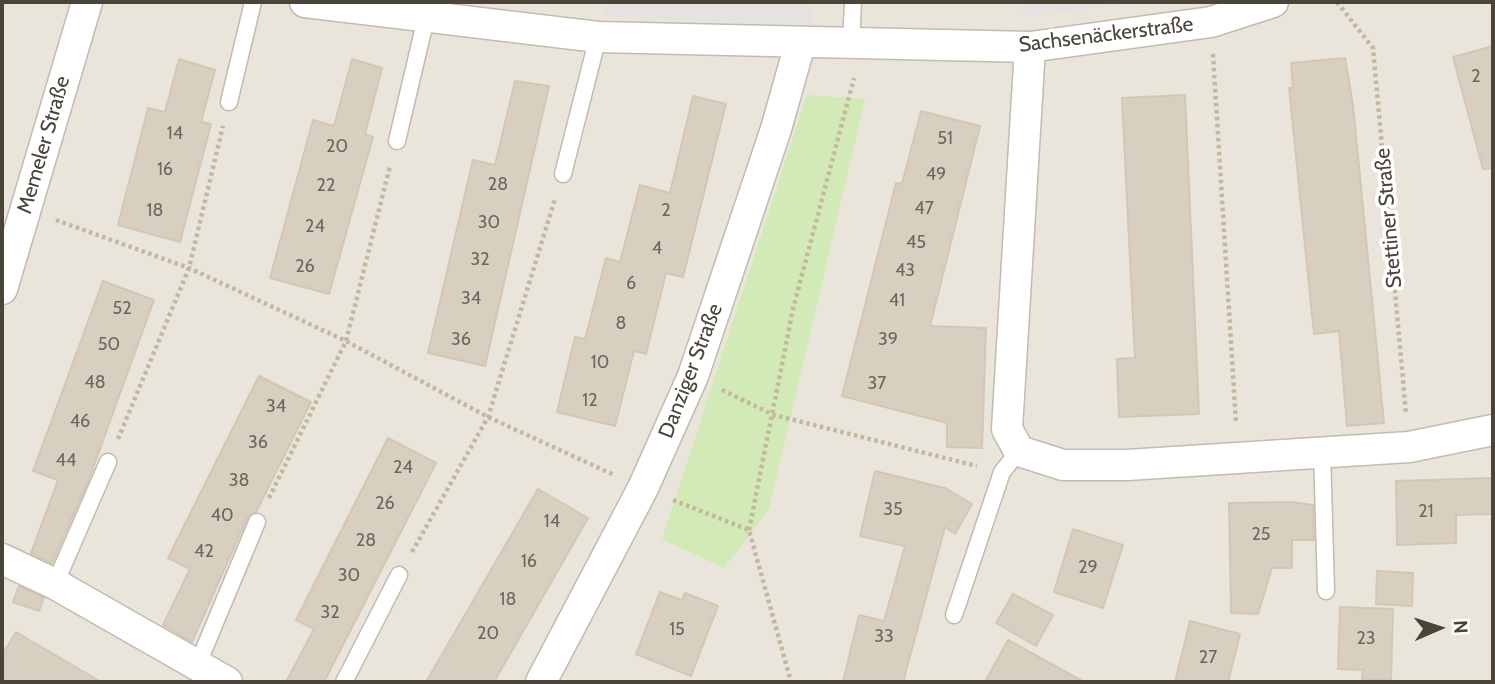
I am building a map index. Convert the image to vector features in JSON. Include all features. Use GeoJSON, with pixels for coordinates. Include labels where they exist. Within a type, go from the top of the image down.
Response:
{"type":"FeatureCollection","features":[{"type":"Feature","properties":{"kind":"street","name":"Memeler Straße"},"geometry":{"type":"LineString","coordinates":[[2,289],[87,2]]}},
{"type":"Feature","properties":{"kind":"street","name":"Sachsenäckerstraße"},"geometry":{"type":"LineString","coordinates":[[305,2],[598,37],[857,46],[1030,47],[1211,22],[1273,2]]}},
{"type":"Feature","properties":{"kind":"street","name":"Danziger Straße"},"geometry":{"type":"LineString","coordinates":[[541,682],[643,488],[693,376],[776,129],[800,44]]}},
{"type":"Feature","properties":{"kind":"street"},"geometry":{"type":"LineString","coordinates":[[1030,47],[1007,429],[1011,462],[1063,465],[1127,464],[1409,447],[1493,430]]}},
{"type":"Feature","properties":{"kind":"street"},"geometry":{"type":"LineString","coordinates":[[2,559],[55,584],[227,682]]}},
{"type":"Feature","properties":{"kind":"lane"},"geometry":{"type":"LineString","coordinates":[[229,102],[253,2]]}},
{"type":"Feature","properties":{"kind":"lane"},"geometry":{"type":"LineString","coordinates":[[853,2],[857,46]]}},
{"type":"Feature","properties":{"kind":"lane"},"geometry":{"type":"LineString","coordinates":[[397,141],[426,18]]}},
{"type":"Feature","properties":{"kind":"lane"},"geometry":{"type":"LineString","coordinates":[[563,174],[598,37]]}},
{"type":"Feature","properties":{"kind":"lane"},"geometry":{"type":"LineString","coordinates":[[1322,451],[1326,591]]}},
{"type":"Feature","properties":{"kind":"lane"},"geometry":{"type":"LineString","coordinates":[[55,584],[108,462]]}},
{"type":"Feature","properties":{"kind":"lane"},"geometry":{"type":"LineString","coordinates":[[954,615],[1011,462]]}},
{"type":"Feature","properties":{"kind":"lane"},"geometry":{"type":"LineString","coordinates":[[197,666],[257,522]]}},
{"type":"Feature","properties":{"kind":"lane"},"geometry":{"type":"LineString","coordinates":[[344,682],[399,575]]}},
{"type":"Feature","properties":{"kind":"path","name":"Stettiner Straße"},"geometry":{"type":"LineString","coordinates":[[1337,2],[1373,48],[1409,447]]}},
{"type":"Feature","properties":{"kind":"path"},"geometry":{"type":"LineString","coordinates":[[1211,22],[1238,456]]}},
{"type":"Feature","properties":{"kind":"path"},"geometry":{"type":"LineString","coordinates":[[791,682],[749,530],[793,309],[857,46]]}},
{"type":"Feature","properties":{"kind":"path"},"geometry":{"type":"LineString","coordinates":[[108,462],[189,268],[229,102]]}},
{"type":"Feature","properties":{"kind":"path"},"geometry":{"type":"LineString","coordinates":[[257,522],[346,341],[397,141]]}},
{"type":"Feature","properties":{"kind":"path"},"geometry":{"type":"LineString","coordinates":[[399,575],[488,417],[563,174]]}},
{"type":"Feature","properties":{"kind":"path"},"geometry":{"type":"LineString","coordinates":[[25,210],[189,268],[346,341],[488,417],[643,488],[749,530]]}},
{"type":"Feature","properties":{"kind":"path"},"geometry":{"type":"LineString","coordinates":[[693,376],[774,415],[1011,462]]}},
{"type":"Feature","properties":{"kind":"shaded area"},"geometry":{"type":"Polygon","coordinates":[[[2,2],[1493,2],[1493,682],[2,682],[2,2]]]}},
{"type":"Feature","properties":{"kind":"shaded area"},"geometry":{"type":"Polygon","coordinates":[[[603,2],[813,2],[812,27],[603,16],[603,2]]]}},
{"type":"Feature","properties":{"kind":"shaded area"},"geometry":{"type":"Polygon","coordinates":[[[1017,2],[1157,2],[1018,17],[1017,2]]]}},
{"type":"Feature","properties":{"kind":"green space"},"geometry":{"type":"Polygon","coordinates":[[[807,95],[865,99],[769,509],[724,568],[662,539],[807,95]]]}},
{"type":"Feature","properties":{"kind":"building"},"geometry":{"type":"Polygon","coordinates":[[[1493,46],[1493,168],[1483,169],[1453,57],[1493,46]]]}},
{"type":"Feature","properties":{"kind":"building"},"geometry":{"type":"Polygon","coordinates":[[[1345,58],[1353,105],[1384,423],[1347,426],[1339,331],[1314,334],[1289,88],[1293,88],[1291,63],[1345,58]]]}},
{"type":"Feature","properties":{"kind":"building"},"geometry":{"type":"Polygon","coordinates":[[[179,59],[215,70],[201,122],[211,124],[180,242],[118,225],[148,108],[165,112],[179,59]]]}},
{"type":"Feature","properties":{"kind":"building"},"geometry":{"type":"Polygon","coordinates":[[[352,59],[382,68],[365,134],[373,137],[329,294],[270,278],[313,120],[334,126],[352,59]]]}},
{"type":"Feature","properties":{"kind":"building"},"geometry":{"type":"Polygon","coordinates":[[[515,81],[549,86],[485,366],[428,353],[473,160],[495,165],[515,81]]]}},
{"type":"Feature","properties":{"kind":"building"},"geometry":{"type":"Polygon","coordinates":[[[1185,95],[1199,414],[1119,417],[1117,359],[1135,358],[1122,98],[1185,95]]]}},
{"type":"Feature","properties":{"kind":"building"},"geometry":{"type":"Polygon","coordinates":[[[693,96],[726,104],[683,277],[666,273],[646,354],[634,351],[615,426],[557,412],[575,337],[585,339],[606,258],[620,262],[640,185],[670,193],[693,96]]]}},
{"type":"Feature","properties":{"kind":"building"},"geometry":{"type":"Polygon","coordinates":[[[921,111],[980,126],[930,326],[986,328],[982,448],[947,447],[947,423],[842,396],[896,183],[902,184],[921,111]]]}},
{"type":"Feature","properties":{"kind":"building"},"geometry":{"type":"Polygon","coordinates":[[[103,281],[154,300],[89,479],[52,563],[31,553],[58,480],[33,471],[103,281]]]}},
{"type":"Feature","properties":{"kind":"building"},"geometry":{"type":"Polygon","coordinates":[[[259,376],[311,402],[256,512],[247,518],[192,642],[163,625],[190,569],[168,558],[259,376]]]}},
{"type":"Feature","properties":{"kind":"building"},"geometry":{"type":"Polygon","coordinates":[[[388,438],[436,463],[324,682],[286,682],[314,629],[296,620],[388,438]]]}},
{"type":"Feature","properties":{"kind":"building"},"geometry":{"type":"Polygon","coordinates":[[[875,471],[945,488],[972,504],[955,534],[945,527],[903,682],[843,682],[859,615],[884,621],[905,546],[860,536],[875,471]]]}},
{"type":"Feature","properties":{"kind":"building"},"geometry":{"type":"Polygon","coordinates":[[[1493,478],[1493,514],[1456,515],[1456,543],[1397,545],[1396,481],[1493,478]]]}},
{"type":"Feature","properties":{"kind":"building"},"geometry":{"type":"Polygon","coordinates":[[[538,489],[588,518],[494,682],[426,682],[538,489]]]}},
{"type":"Feature","properties":{"kind":"building"},"geometry":{"type":"Polygon","coordinates":[[[1291,502],[1313,505],[1314,540],[1292,540],[1292,568],[1272,568],[1258,614],[1231,613],[1229,503],[1291,502]]]}},
{"type":"Feature","properties":{"kind":"building"},"geometry":{"type":"Polygon","coordinates":[[[1073,529],[1123,545],[1103,608],[1054,592],[1073,529]]]}},
{"type":"Feature","properties":{"kind":"building"},"geometry":{"type":"Polygon","coordinates":[[[1377,571],[1413,573],[1412,606],[1376,604],[1377,571]]]}},
{"type":"Feature","properties":{"kind":"building"},"geometry":{"type":"Polygon","coordinates":[[[19,586],[44,598],[39,611],[13,602],[19,586]]]}},
{"type":"Feature","properties":{"kind":"building"},"geometry":{"type":"Polygon","coordinates":[[[660,592],[682,600],[685,593],[718,606],[691,676],[636,654],[660,592]]]}},
{"type":"Feature","properties":{"kind":"building"},"geometry":{"type":"Polygon","coordinates":[[[1013,594],[1053,615],[1036,646],[996,623],[1013,594]]]}},
{"type":"Feature","properties":{"kind":"building"},"geometry":{"type":"Polygon","coordinates":[[[1340,607],[1393,609],[1391,680],[1362,679],[1363,670],[1338,669],[1340,607]]]}},
{"type":"Feature","properties":{"kind":"building"},"geometry":{"type":"Polygon","coordinates":[[[1190,621],[1240,634],[1228,682],[1175,682],[1190,621]]]}},
{"type":"Feature","properties":{"kind":"building"},"geometry":{"type":"Polygon","coordinates":[[[16,632],[101,682],[2,682],[2,655],[16,632]]]}},
{"type":"Feature","properties":{"kind":"building"},"geometry":{"type":"Polygon","coordinates":[[[1008,640],[1084,682],[985,682],[1008,640]]]}}]}
